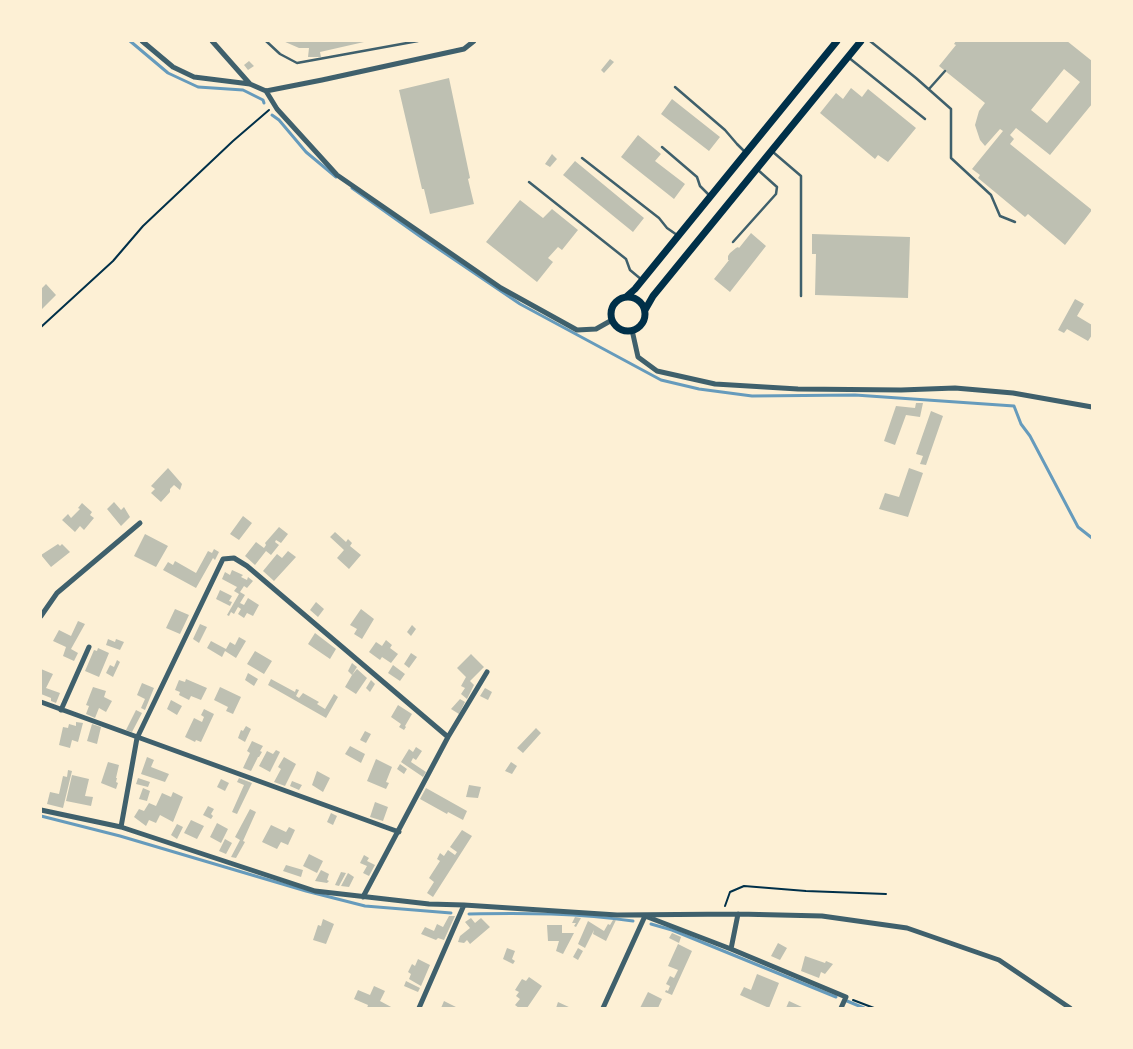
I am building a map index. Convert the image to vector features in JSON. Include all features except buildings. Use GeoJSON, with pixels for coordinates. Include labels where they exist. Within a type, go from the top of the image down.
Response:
{"type":"FeatureCollection","features":[{"type":"Feature","properties":{"kind":"main road"},"geometry":{"type":"LineString","coordinates":[[626,297],[642,280],[837,41]]}},
{"type":"Feature","properties":{"kind":"main road"},"geometry":{"type":"LineString","coordinates":[[645,310],[637,299],[620,298],[611,310],[612,320],[620,329],[632,330],[643,323],[645,310],[653,296],[861,41]]}},
{"type":"Feature","properties":{"kind":"street"},"geometry":{"type":"LineString","coordinates":[[142,41],[173,67],[194,77],[250,84],[266,91],[464,49],[474,41]]}},
{"type":"Feature","properties":{"kind":"street"},"geometry":{"type":"LineString","coordinates":[[212,41],[250,84]]}},
{"type":"Feature","properties":{"kind":"street"},"geometry":{"type":"LineString","coordinates":[[266,91],[274,105],[336,175],[501,288],[577,330],[596,329],[612,320]]}},
{"type":"Feature","properties":{"kind":"street"},"geometry":{"type":"LineString","coordinates":[[632,330],[638,357],[657,371],[715,384],[798,389],[901,390],[955,388],[1014,393],[1092,407]]}},
{"type":"Feature","properties":{"kind":"street"},"geometry":{"type":"LineString","coordinates":[[41,616],[57,593],[140,523]]}},
{"type":"Feature","properties":{"kind":"street"},"geometry":{"type":"LineString","coordinates":[[121,827],[137,738],[224,559],[234,558],[247,566],[448,737]]}},
{"type":"Feature","properties":{"kind":"street"},"geometry":{"type":"LineString","coordinates":[[61,710],[89,647]]}},
{"type":"Feature","properties":{"kind":"street"},"geometry":{"type":"LineString","coordinates":[[363,897],[448,737],[488,672]]}},
{"type":"Feature","properties":{"kind":"street"},"geometry":{"type":"LineString","coordinates":[[41,702],[399,832]]}},
{"type":"Feature","properties":{"kind":"street"},"geometry":{"type":"LineString","coordinates":[[41,810],[121,827],[316,891],[429,904],[645,916],[724,914],[822,916],[907,928],[999,960],[1070,1008]]}},
{"type":"Feature","properties":{"kind":"street"},"geometry":{"type":"LineString","coordinates":[[419,1008],[464,905]]}},
{"type":"Feature","properties":{"kind":"street"},"geometry":{"type":"LineString","coordinates":[[731,948],[738,914]]}},
{"type":"Feature","properties":{"kind":"street"},"geometry":{"type":"LineString","coordinates":[[645,916],[731,948],[846,997],[841,1008]]}},
{"type":"Feature","properties":{"kind":"street"},"geometry":{"type":"LineString","coordinates":[[603,1008],[645,916]]}},
{"type":"Feature","properties":{"kind":"lane"},"geometry":{"type":"LineString","coordinates":[[266,41],[280,54],[297,63],[418,41]]}},
{"type":"Feature","properties":{"kind":"lane"},"geometry":{"type":"LineString","coordinates":[[870,41],[951,109],[951,158],[991,195],[1000,216],[1015,222]]}},
{"type":"Feature","properties":{"kind":"lane"},"geometry":{"type":"LineString","coordinates":[[848,57],[925,119]]}},
{"type":"Feature","properties":{"kind":"lane"},"geometry":{"type":"LineString","coordinates":[[929,89],[945,71]]}},
{"type":"Feature","properties":{"kind":"lane"},"geometry":{"type":"LineString","coordinates":[[675,87],[726,130],[736,144],[746,153]]}},
{"type":"Feature","properties":{"kind":"lane"},"geometry":{"type":"LineString","coordinates":[[662,147],[697,176],[700,186],[710,196]]}},
{"type":"Feature","properties":{"kind":"lane"},"geometry":{"type":"LineString","coordinates":[[772,151],[801,176],[801,296]]}},
{"type":"Feature","properties":{"kind":"lane"},"geometry":{"type":"LineString","coordinates":[[582,158],[659,218],[667,228],[678,236]]}},
{"type":"Feature","properties":{"kind":"lane"},"geometry":{"type":"LineString","coordinates":[[733,242],[776,194],[777,187],[757,169]]}},
{"type":"Feature","properties":{"kind":"lane"},"geometry":{"type":"LineString","coordinates":[[529,182],[626,260],[630,270],[642,280]]}},
{"type":"Feature","properties":{"kind":"path"},"geometry":{"type":"LineString","coordinates":[[41,327],[113,261],[143,226],[212,160],[274,105]]}},
{"type":"Feature","properties":{"kind":"path"},"geometry":{"type":"LineString","coordinates":[[724,914],[725,903],[730,892],[744,886],[806,892],[886,894]]}},
{"type":"Feature","properties":{"kind":"path"},"geometry":{"type":"LineString","coordinates":[[846,997],[874,1008]]}},
{"type":"Feature","properties":{"kind":"waterway"},"geometry":{"type":"LineString","coordinates":[[130,41],[168,73],[198,87],[243,90],[263,100],[264,103]]}},
{"type":"Feature","properties":{"kind":"waterway"},"geometry":{"type":"LineString","coordinates":[[272,115],[279,120],[306,152],[336,177]]}},
{"type":"Feature","properties":{"kind":"waterway"},"geometry":{"type":"LineString","coordinates":[[352,188],[520,304],[661,380],[699,389],[752,396],[855,395],[1014,406],[1021,424],[1030,436],[1078,527],[1092,538]]}},
{"type":"Feature","properties":{"kind":"waterway"},"geometry":{"type":"LineString","coordinates":[[41,816],[120,836],[306,891],[365,906],[451,913]]}},
{"type":"Feature","properties":{"kind":"waterway"},"geometry":{"type":"LineString","coordinates":[[469,914],[551,914],[633,921]]}},
{"type":"Feature","properties":{"kind":"waterway"},"geometry":{"type":"LineString","coordinates":[[651,924],[672,930],[836,997]]}},
{"type":"Feature","properties":{"kind":"waterway"},"geometry":{"type":"LineString","coordinates":[[847,1001],[864,1008]]}}]}
